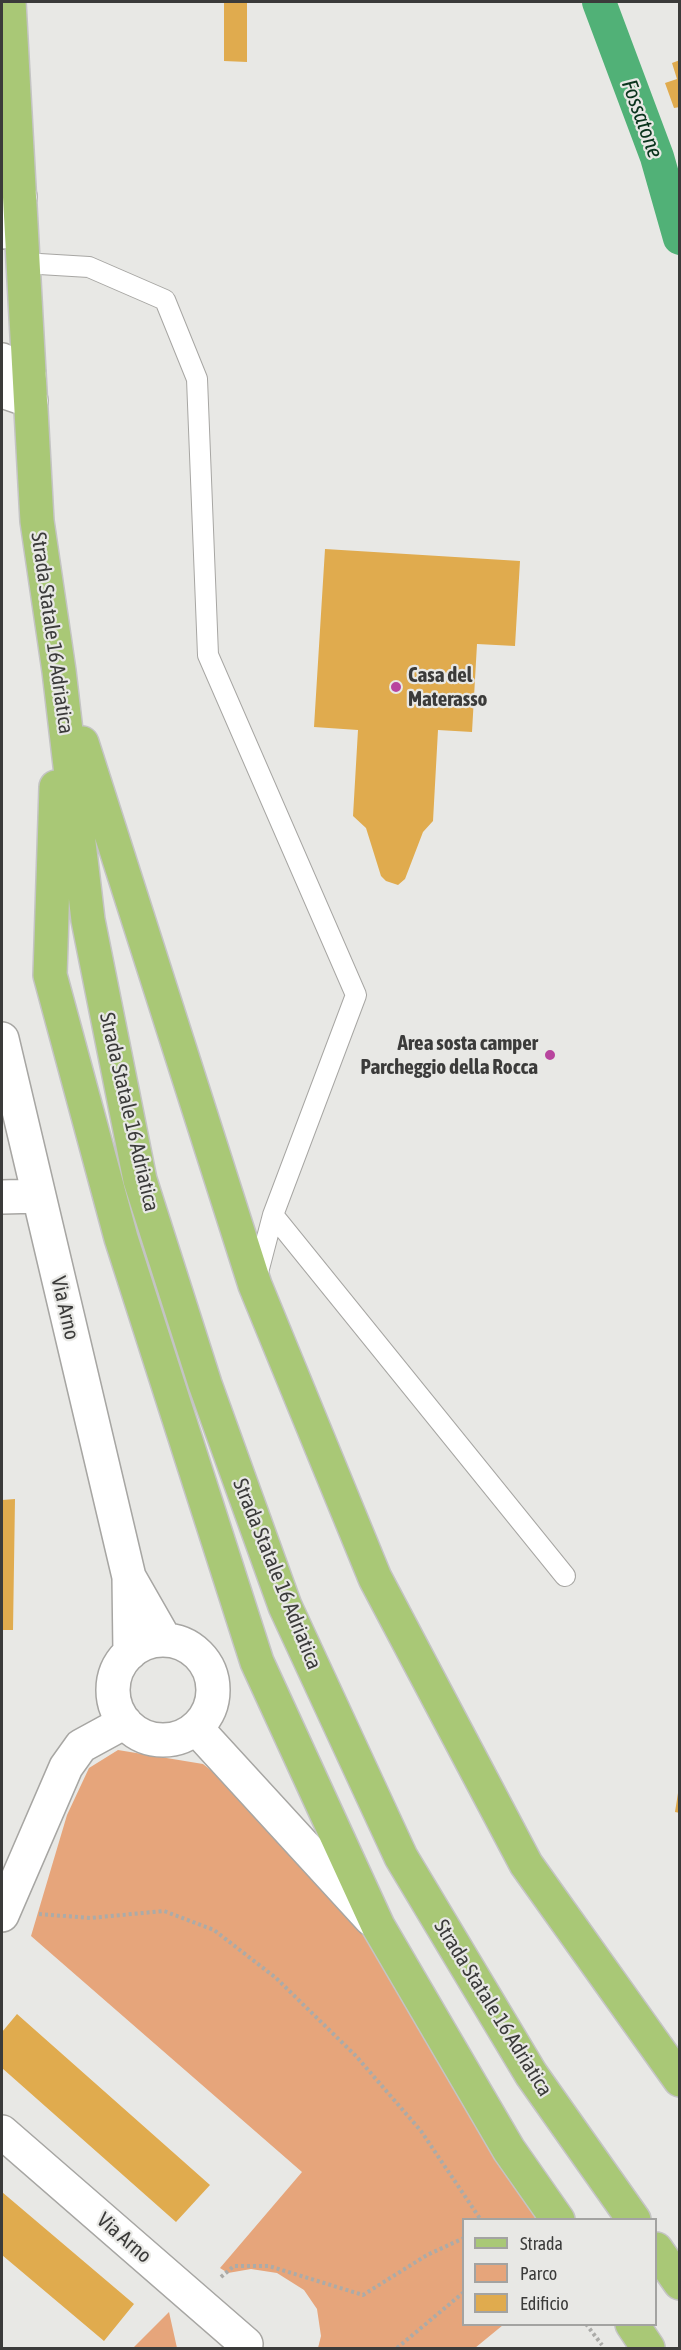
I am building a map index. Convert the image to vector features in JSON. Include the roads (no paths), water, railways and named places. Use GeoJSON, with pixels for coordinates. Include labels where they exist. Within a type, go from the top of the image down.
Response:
{"type":"FeatureCollection","features":[{"type":"Feature","properties":{"kind":"main road","name":"Strada Statale 16 Adriatica"},"geometry":{"type":"LineString","coordinates":[[9,2],[23,263],[16,382],[59,671],[88,920],[140,1180],[205,1384],[285,1606],[401,1857],[531,2074],[633,2218]]}},
{"type":"Feature","properties":{"kind":"main road"},"geometry":{"type":"LineString","coordinates":[[59,671],[255,1285],[375,1578],[526,1864],[680,2080]]}},
{"type":"Feature","properties":{"kind":"main road"},"geometry":{"type":"LineString","coordinates":[[59,671],[50,975],[121,1238],[257,1662],[378,1926],[509,2150],[557,2218]]}},
{"type":"Feature","properties":{"kind":"main road"},"geometry":{"type":"LineString","coordinates":[[657,2250],[680,2283]]}},
{"type":"Feature","properties":{"kind":"main road"},"geometry":{"type":"LineString","coordinates":[[633,2326],[648,2349]]}},
{"type":"Feature","properties":{"kind":"street"},"geometry":{"type":"LineString","coordinates":[[2,232],[20,197]]}},
{"type":"Feature","properties":{"kind":"street","name":"Via Arno"},"geometry":{"type":"LineString","coordinates":[[2,1039],[129,1577]]}},
{"type":"Feature","properties":{"kind":"street"},"geometry":{"type":"LineString","coordinates":[[2,1197],[39,1196]]}},
{"type":"Feature","properties":{"kind":"street"},"geometry":{"type":"LineString","coordinates":[[129,1577],[165,1640]]}},
{"type":"Feature","properties":{"kind":"street"},"geometry":{"type":"LineString","coordinates":[[129,1577],[130,1653]]}},
{"type":"Feature","properties":{"kind":"street"},"geometry":{"type":"LineString","coordinates":[[165,1640],[182,1643],[196,1652],[207,1665],[213,1681],[213,1698],[207,1715],[196,1728],[183,1736],[167,1740],[151,1738],[136,1732],[125,1722],[117,1708],[113,1694],[120,1664],[130,1653],[140,1645],[165,1640]]}},
{"type":"Feature","properties":{"kind":"street"},"geometry":{"type":"LineString","coordinates":[[2,1915],[66,1767],[81,1746],[125,1722]]}},
{"type":"Feature","properties":{"kind":"street"},"geometry":{"type":"LineString","coordinates":[[196,1728],[378,1926]]}},
{"type":"Feature","properties":{"kind":"street","name":"Via Arno"},"geometry":{"type":"LineString","coordinates":[[2,2132],[246,2344]]}},
{"type":"Feature","properties":{"kind":"lane"},"geometry":{"type":"LineString","coordinates":[[23,263],[89,267],[165,300],[197,379],[208,655],[356,995],[273,1215],[255,1285]]}},
{"type":"Feature","properties":{"kind":"lane"},"geometry":{"type":"LineString","coordinates":[[273,1215],[565,1576]]}},
{"type":"Feature","properties":{"kind":"waterway","name":"Fossatone"},"geometry":{"type":"LineString","coordinates":[[599,2],[657,157],[680,238]]}},
{"type":"Feature","properties":{"kind":"place","name":"Casa del Materasso"},"geometry":{"type":"Point","coordinates":[396,687]}},
{"type":"Feature","properties":{"kind":"place","name":"Area sosta camper Parcheggio della Rocca"},"geometry":{"type":"Point","coordinates":[550,1055]}}]}
